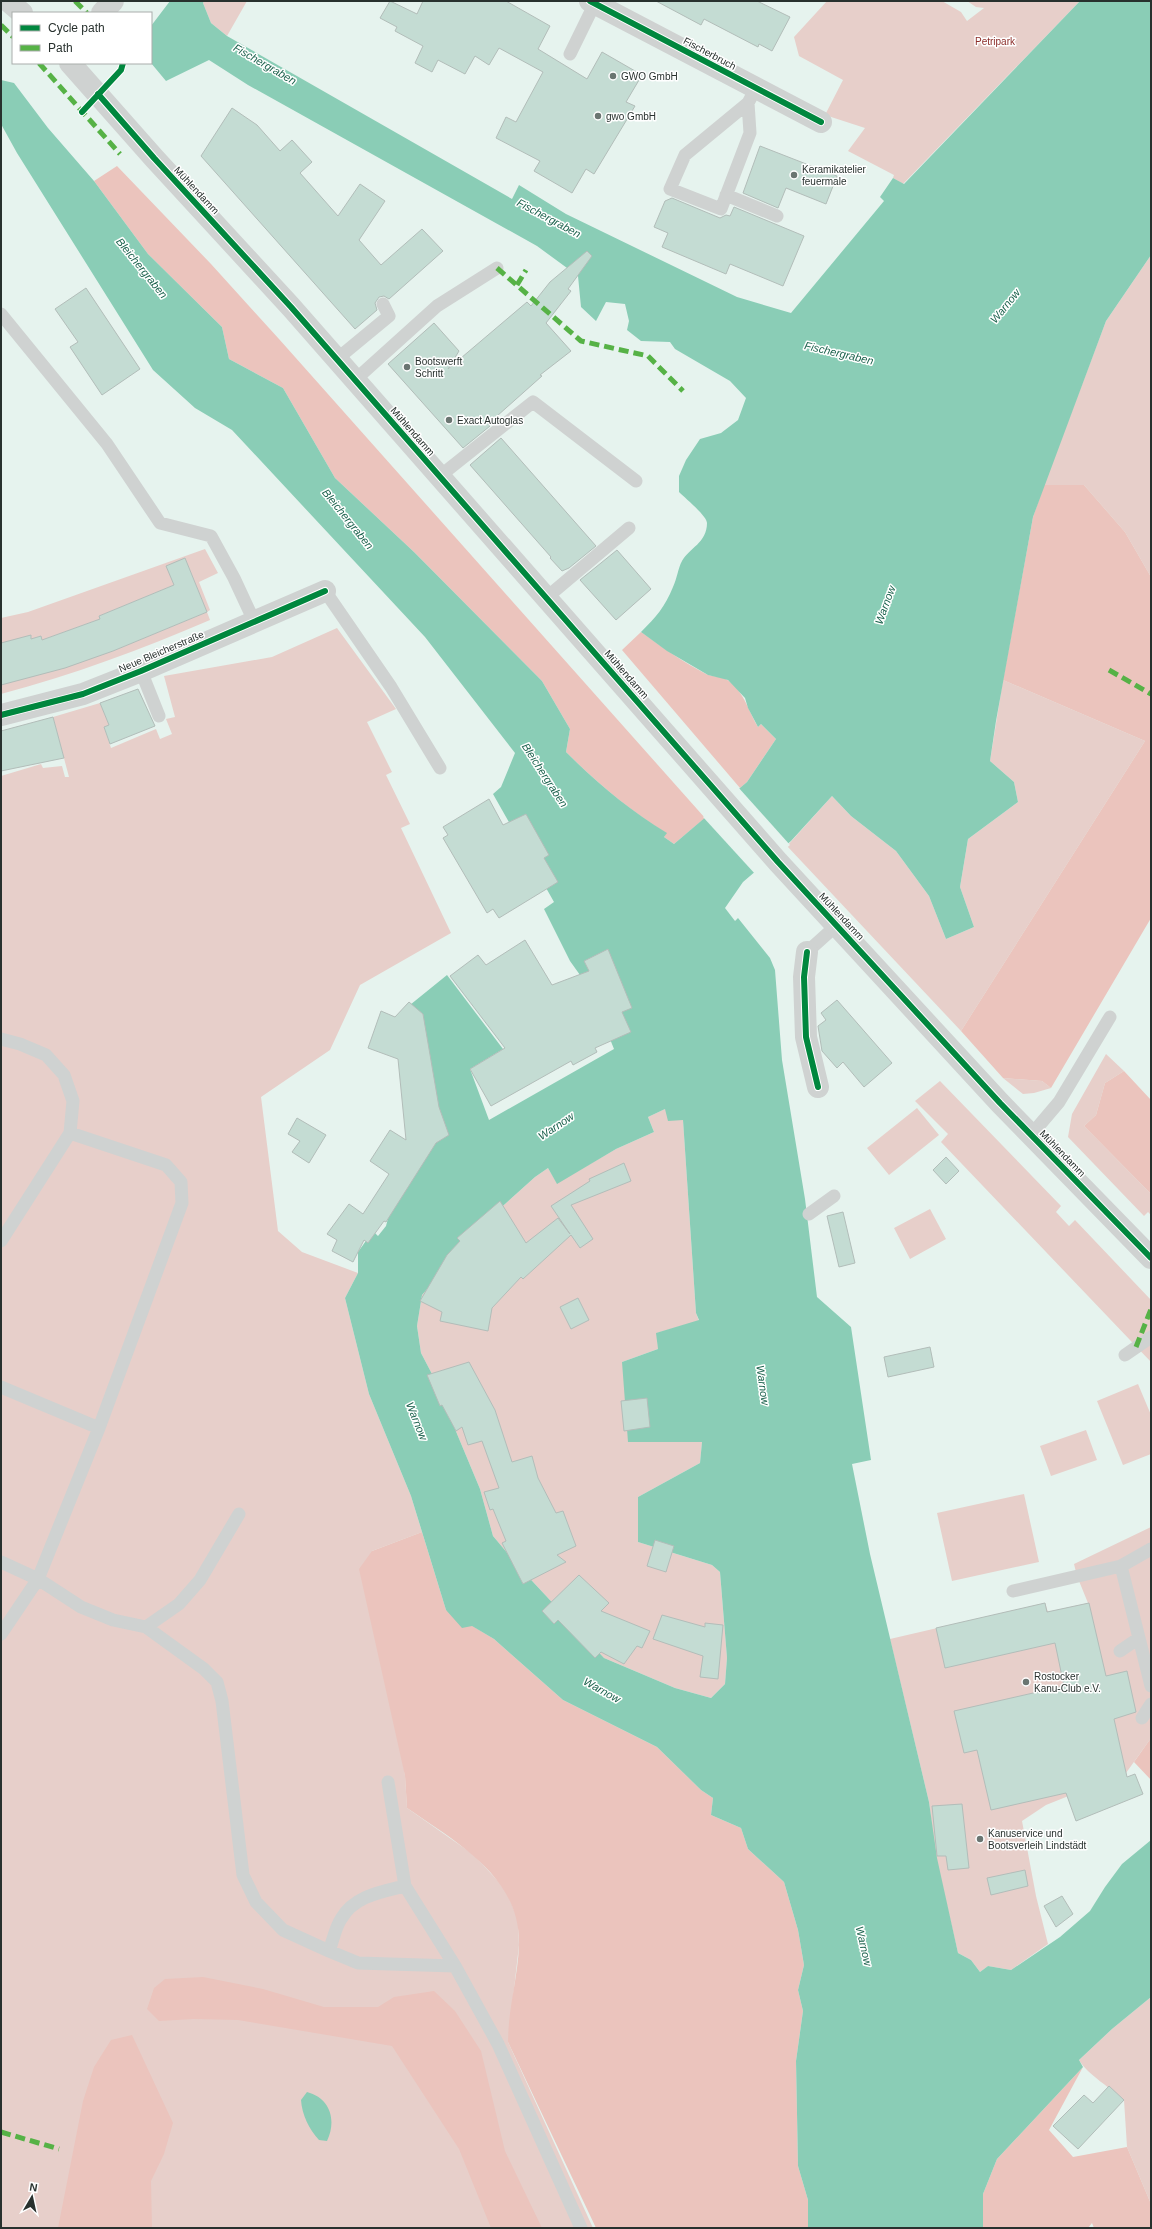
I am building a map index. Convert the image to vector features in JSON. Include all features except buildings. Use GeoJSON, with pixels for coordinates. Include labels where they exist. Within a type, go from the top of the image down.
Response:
{"type":"FeatureCollection","features":[{"type":"Feature","properties":{"kind":"main road"},"geometry":{"type":"LineString","coordinates":[[8,1],[21,12]]}},
{"type":"Feature","properties":{"kind":"main road"},"geometry":{"type":"LineString","coordinates":[[103,12],[114,1]]}},
{"type":"Feature","properties":{"kind":"main road","name":"Fischerbruch"},"geometry":{"type":"LineString","coordinates":[[592,2],[752,96],[821,122]]}},
{"type":"Feature","properties":{"kind":"main road","name":"Mühlendamm"},"geometry":{"type":"LineString","coordinates":[[71,64],[337,359],[778,862],[1031,1135],[1151,1258]]}},
{"type":"Feature","properties":{"kind":"main road","name":"Neue Bleicherstraße"},"geometry":{"type":"LineString","coordinates":[[1,715],[83,694],[141,671],[325,591]]}},
{"type":"Feature","properties":{"kind":"main road"},"geometry":{"type":"LineString","coordinates":[[807,952],[804,977],[806,1037],[818,1087]]}},
{"type":"Feature","properties":{"kind":"lane"},"geometry":{"type":"LineString","coordinates":[[570,54],[592,2]]}},
{"type":"Feature","properties":{"kind":"lane"},"geometry":{"type":"LineString","coordinates":[[752,96],[750,133],[721,209],[670,189],[685,155],[752,96]]}},
{"type":"Feature","properties":{"kind":"lane"},"geometry":{"type":"LineString","coordinates":[[726,195],[777,216]]}},
{"type":"Feature","properties":{"kind":"lane"},"geometry":{"type":"LineString","coordinates":[[355,380],[437,306],[497,268]]}},
{"type":"Feature","properties":{"kind":"lane"},"geometry":{"type":"LineString","coordinates":[[337,359],[389,316],[383,304]]}},
{"type":"Feature","properties":{"kind":"lane"},"geometry":{"type":"LineString","coordinates":[[1,314],[107,444],[160,523],[211,536],[234,578],[254,621]]}},
{"type":"Feature","properties":{"kind":"lane"},"geometry":{"type":"LineString","coordinates":[[440,476],[533,402],[636,481]]}},
{"type":"Feature","properties":{"kind":"lane"},"geometry":{"type":"LineString","coordinates":[[546,598],[629,528]]}},
{"type":"Feature","properties":{"kind":"lane"},"geometry":{"type":"LineString","coordinates":[[325,591],[391,687],[440,768]]}},
{"type":"Feature","properties":{"kind":"lane"},"geometry":{"type":"LineString","coordinates":[[141,671],[158,716]]}},
{"type":"Feature","properties":{"kind":"lane"},"geometry":{"type":"LineString","coordinates":[[807,952],[836,925]]}},
{"type":"Feature","properties":{"kind":"lane"},"geometry":{"type":"LineString","coordinates":[[1031,1135],[1059,1102],[1110,1017]]}},
{"type":"Feature","properties":{"kind":"lane"},"geometry":{"type":"LineString","coordinates":[[1,1039],[20,1044],[46,1055],[64,1075],[73,1101],[70,1133],[1,1241]]}},
{"type":"Feature","properties":{"kind":"lane"},"geometry":{"type":"LineString","coordinates":[[1,1634],[38,1579],[98,1428],[182,1203],[181,1182],[166,1165],[70,1133]]}},
{"type":"Feature","properties":{"kind":"lane"},"geometry":{"type":"LineString","coordinates":[[809,1214],[834,1196]]}},
{"type":"Feature","properties":{"kind":"lane"},"geometry":{"type":"LineString","coordinates":[[1125,1355],[1151,1337]]}},
{"type":"Feature","properties":{"kind":"lane"},"geometry":{"type":"LineString","coordinates":[[1,1387],[98,1428]]}},
{"type":"Feature","properties":{"kind":"lane"},"geometry":{"type":"LineString","coordinates":[[146,1627],[179,1604],[200,1580],[239,1514]]}},
{"type":"Feature","properties":{"kind":"lane"},"geometry":{"type":"LineString","coordinates":[[1013,1591],[1121,1566],[1151,1549]]}},
{"type":"Feature","properties":{"kind":"lane"},"geometry":{"type":"LineString","coordinates":[[1,1562],[38,1579],[81,1607],[113,1620],[146,1627],[204,1669],[217,1682],[222,1700],[243,1875],[256,1902],[283,1930],[358,1963],[455,1966]]}},
{"type":"Feature","properties":{"kind":"lane"},"geometry":{"type":"LineString","coordinates":[[1121,1566],[1151,1686]]}},
{"type":"Feature","properties":{"kind":"lane"},"geometry":{"type":"LineString","coordinates":[[1120,1650],[1139,1638]]}},
{"type":"Feature","properties":{"kind":"lane"},"geometry":{"type":"LineString","coordinates":[[1142,1718],[1151,1704]]}},
{"type":"Feature","properties":{"kind":"lane"},"geometry":{"type":"LineString","coordinates":[[388,1782],[405,1886],[455,1966],[498,2044],[580,2228]]}},
{"type":"Feature","properties":{"kind":"lane"},"geometry":{"type":"LineString","coordinates":[[329,1951],[340,1920],[351,1905],[369,1896],[405,1886]]}},
{"type":"Feature","properties":{"kind":"green space"},"geometry":{"type":"Polygon","coordinates":[[[204,1],[247,1],[227,36],[211,23],[203,3],[204,1]]]}},
{"type":"Feature","properties":{"kind":"green space","name":"Petripark"},"geometry":{"type":"Polygon","coordinates":[[[827,1],[942,1],[961,12],[967,21],[984,8],[976,7],[967,1],[1080,1],[903,184],[893,178],[894,175],[848,151],[865,128],[825,115],[843,80],[799,56],[794,37],[827,1]]]}},
{"type":"Feature","properties":{"kind":"green space"},"geometry":{"type":"Polygon","coordinates":[[[1151,255],[1151,577],[1125,532],[1084,485],[1044,485],[1106,321],[1151,255]]]}},
{"type":"Feature","properties":{"kind":"green space"},"geometry":{"type":"Polygon","coordinates":[[[205,549],[218,573],[199,582],[210,610],[207,612],[185,558],[174,585],[99,616],[100,619],[42,640],[41,636],[31,639],[31,636],[1,647],[1,618],[28,612],[205,549]]]}},
{"type":"Feature","properties":{"kind":"green space"},"geometry":{"type":"Polygon","coordinates":[[[207,612],[210,620],[159,641],[81,670],[1,694],[1,685],[113,651],[207,612]]]}},
{"type":"Feature","properties":{"kind":"green space"},"geometry":{"type":"Polygon","coordinates":[[[337,628],[396,709],[367,722],[392,772],[386,775],[410,824],[401,828],[451,933],[360,985],[330,1050],[261,1097],[278,1231],[302,1252],[358,1273],[345,1298],[369,1394],[411,1496],[422,1532],[372,1551],[405,1776],[407,1808],[474,1855],[506,1890],[518,1920],[519,1945],[508,2042],[593,2228],[1,2228],[1,776],[41,764],[43,768],[62,766],[65,777],[69,777],[53,717],[100,703],[109,725],[104,727],[111,748],[156,729],[160,739],[172,734],[166,719],[175,717],[164,676],[272,657],[337,628]]]}},
{"type":"Feature","properties":{"kind":"green space"},"geometry":{"type":"Polygon","coordinates":[[[1003,680],[1145,741],[961,1031],[787,846],[832,796],[851,816],[896,851],[929,896],[946,939],[974,927],[960,887],[968,839],[1018,802],[1014,782],[990,761],[1003,680]]]}},
{"type":"Feature","properties":{"kind":"green space"},"geometry":{"type":"Polygon","coordinates":[[[1106,1054],[1124,1071],[1105,1083],[1096,1115],[1084,1126],[1151,1194],[1151,1215],[1148,1212],[1144,1216],[1068,1137],[1072,1114],[1106,1054]]]}},
{"type":"Feature","properties":{"kind":"green space"},"geometry":{"type":"Polygon","coordinates":[[[1003,1078],[1042,1081],[1051,1088],[1034,1093],[1023,1094],[1003,1078]]]}},
{"type":"Feature","properties":{"kind":"green space"},"geometry":{"type":"Polygon","coordinates":[[[940,1081],[1061,1206],[1056,1212],[1069,1226],[1075,1220],[1151,1300],[1151,1362],[941,1142],[948,1134],[915,1101],[940,1081]]]}},
{"type":"Feature","properties":{"kind":"green space"},"geometry":{"type":"Polygon","coordinates":[[[917,1108],[939,1135],[889,1175],[867,1148],[917,1108]]]}},
{"type":"Feature","properties":{"kind":"green space"},"geometry":{"type":"Polygon","coordinates":[[[665,1109],[683,1120],[696,1313],[699,1321],[657,1333],[658,1349],[622,1362],[702,1442],[700,1463],[638,1497],[638,1542],[712,1565],[720,1572],[727,1658],[725,1684],[711,1698],[675,1688],[604,1658],[520,1568],[493,1536],[480,1489],[432,1374],[421,1353],[417,1326],[422,1295],[485,1222],[535,1177],[548,1168],[557,1183],[616,1149],[654,1132],[648,1117],[665,1109]]]}},
{"type":"Feature","properties":{"kind":"green space"},"geometry":{"type":"Polygon","coordinates":[[[930,1209],[946,1239],[910,1259],[894,1228],[930,1209]]]}},
{"type":"Feature","properties":{"kind":"green space"},"geometry":{"type":"Polygon","coordinates":[[[1138,1384],[1151,1415],[1151,1454],[1123,1465],[1097,1401],[1138,1384]]]}},
{"type":"Feature","properties":{"kind":"green space"},"geometry":{"type":"Polygon","coordinates":[[[1086,1430],[1097,1460],[1051,1476],[1040,1446],[1086,1430]]]}},
{"type":"Feature","properties":{"kind":"green space"},"geometry":{"type":"Polygon","coordinates":[[[1024,1494],[1039,1562],[952,1581],[937,1513],[1024,1494]]]}},
{"type":"Feature","properties":{"kind":"green space","name":"Rostocker Kanu-Club e.V."},"geometry":{"type":"Polygon","coordinates":[[[1151,1527],[1151,1738],[1126,1773],[1046,1805],[1022,1821],[1036,1896],[1048,1944],[1011,1970],[988,1966],[980,1972],[971,1960],[958,1953],[936,1858],[929,1802],[890,1639],[1045,1603],[1048,1612],[1088,1603],[1077,1576],[1074,1564],[1151,1527]]]}},
{"type":"Feature","properties":{"kind":"green space"},"geometry":{"type":"Polygon","coordinates":[[[1151,1997],[1151,2204],[1127,2147],[1124,2100],[1088,2071],[1079,2060],[1112,2029],[1151,1997]]]}},
{"type":"Feature","properties":{"kind":"shaded area"},"geometry":{"type":"Polygon","coordinates":[[[117,166],[211,264],[279,339],[705,818],[674,844],[664,837],[666,833],[614,796],[566,752],[570,729],[542,681],[414,552],[335,478],[283,388],[229,359],[222,327],[148,254],[94,181],[117,166]]]}},
{"type":"Feature","properties":{"kind":"shaded area"},"geometry":{"type":"Polygon","coordinates":[[[1044,485],[1084,485],[1125,532],[1151,577],[1151,918],[1051,1088],[1042,1081],[1003,1078],[961,1031],[1145,741],[1003,680],[1033,517],[1044,485]]]}},
{"type":"Feature","properties":{"kind":"shaded area"},"geometry":{"type":"Polygon","coordinates":[[[641,632],[697,669],[708,675],[724,678],[729,681],[743,697],[758,727],[761,724],[776,739],[747,782],[740,788],[622,650],[641,632]]]}},
{"type":"Feature","properties":{"kind":"shaded area"},"geometry":{"type":"Polygon","coordinates":[[[1124,1071],[1151,1100],[1151,1194],[1084,1126],[1096,1115],[1105,1083],[1124,1071]]]}},
{"type":"Feature","properties":{"kind":"shaded area"},"geometry":{"type":"Polygon","coordinates":[[[422,1532],[446,1610],[494,1639],[563,1700],[657,1747],[701,1790],[713,1798],[711,1815],[741,1828],[748,1849],[784,1882],[798,1930],[804,1965],[798,1990],[803,2011],[796,2061],[798,2166],[808,2200],[808,2228],[596,2228],[508,2042],[508,2030],[519,1945],[517,1921],[509,1900],[497,1881],[482,1864],[464,1848],[407,1808],[405,1776],[359,1569],[372,1551],[422,1532]]]}},
{"type":"Feature","properties":{"kind":"shaded area"},"geometry":{"type":"Polygon","coordinates":[[[1151,1738],[1151,1780],[1134,1762],[1151,1738]]]}},
{"type":"Feature","properties":{"kind":"shaded area"},"geometry":{"type":"Polygon","coordinates":[[[203,1977],[263,1989],[324,2007],[378,2007],[394,1997],[434,1991],[455,2011],[481,2051],[505,2151],[542,2228],[491,2228],[459,2149],[392,2046],[238,2020],[194,2019],[159,2021],[147,2009],[154,1988],[165,1979],[203,1977]]]}},
{"type":"Feature","properties":{"kind":"shaded area"},"geometry":{"type":"Polygon","coordinates":[[[132,2035],[173,2123],[164,2154],[151,2181],[152,2228],[58,2228],[83,2101],[94,2067],[111,2040],[132,2035]]]}},
{"type":"Feature","properties":{"kind":"shaded area"},"geometry":{"type":"Polygon","coordinates":[[[1083,2067],[1049,2130],[1073,2157],[1127,2147],[1151,2204],[1151,2228],[1094,2228],[1092,2223],[1088,2228],[983,2228],[983,2194],[997,2159],[1083,2067]]]}},
{"type":"Feature","properties":{"kind":"water"},"geometry":{"type":"Polygon","coordinates":[[[170,1],[204,1],[203,3],[211,23],[227,36],[512,199],[519,185],[566,214],[737,297],[791,313],[884,201],[880,197],[893,178],[904,184],[1080,1],[1151,1],[1151,255],[1106,321],[1033,517],[990,761],[1014,782],[1018,802],[968,839],[960,887],[974,927],[946,939],[929,896],[896,851],[851,816],[832,796],[791,841],[743,882],[725,908],[735,921],[738,918],[770,958],[775,970],[782,1060],[805,1199],[817,1297],[851,1327],[871,1460],[852,1464],[870,1554],[929,1802],[937,1858],[958,1953],[971,1960],[980,1972],[988,1966],[1011,1970],[1060,1937],[1090,1911],[1122,1864],[1151,1840],[1151,1997],[1112,2029],[1079,2060],[1083,2067],[997,2159],[983,2194],[983,2228],[808,2228],[808,2200],[798,2166],[796,2061],[803,2011],[798,1990],[804,1965],[798,1930],[784,1882],[748,1849],[741,1828],[711,1815],[713,1798],[701,1790],[657,1747],[563,1700],[494,1639],[472,1626],[462,1628],[446,1610],[411,1496],[369,1394],[345,1298],[358,1273],[358,1252],[373,1231],[378,1236],[386,1226],[392,1203],[426,1119],[405,1009],[447,975],[503,1049],[470,1069],[489,1120],[614,1049],[590,989],[570,961],[544,909],[554,902],[493,794],[501,787],[515,753],[425,637],[232,430],[195,408],[153,370],[17,153],[1,124],[1,80],[14,83],[48,128],[94,181],[148,254],[222,327],[229,359],[283,388],[335,478],[414,552],[542,681],[570,729],[566,752],[614,796],[639,815],[667,833],[664,837],[674,844],[747,782],[776,739],[761,724],[758,727],[748,708],[745,698],[728,680],[708,675],[667,651],[641,632],[663,606],[670,594],[682,561],[701,540],[706,530],[706,520],[679,492],[679,476],[686,460],[700,439],[721,433],[738,420],[746,398],[730,381],[675,349],[670,342],[641,341],[627,330],[629,321],[625,304],[606,302],[596,321],[581,307],[578,276],[537,246],[248,85],[209,60],[166,81],[152,64],[152,25],[170,1]],[[665,1109],[648,1117],[654,1132],[616,1149],[557,1184],[548,1168],[535,1177],[485,1222],[422,1295],[417,1326],[421,1353],[432,1374],[480,1489],[493,1536],[520,1568],[604,1658],[675,1688],[711,1698],[725,1684],[727,1658],[720,1572],[712,1565],[638,1542],[638,1497],[700,1463],[702,1442],[628,1442],[622,1362],[658,1349],[656,1333],[699,1320],[696,1313],[683,1120],[668,1121],[665,1109]]]}},
{"type":"Feature","properties":{"kind":"water"},"geometry":{"type":"Polygon","coordinates":[[[307,2092],[321,2099],[329,2111],[331,2125],[327,2141],[319,2140],[304,2116],[301,2100],[307,2092]]]}},
{"type":"Feature","properties":{"kind":"pier"},"geometry":{"type":"Polygon","coordinates":[[[738,787],[790,845],[756,875],[703,817],[738,787]]]}},
{"type":"Feature","properties":{"kind":"marked path"},"geometry":{"type":"LineString","coordinates":[[75,1],[86,12]]}},
{"type":"Feature","properties":{"kind":"marked path"},"geometry":{"type":"LineString","coordinates":[[1,25],[12,36]]}},
{"type":"Feature","properties":{"kind":"marked path"},"geometry":{"type":"LineString","coordinates":[[40,64],[120,154]]}},
{"type":"Feature","properties":{"kind":"marked path"},"geometry":{"type":"LineString","coordinates":[[497,268],[581,341],[648,356],[683,391]]}},
{"type":"Feature","properties":{"kind":"marked path"},"geometry":{"type":"LineString","coordinates":[[517,285],[526,270]]}},
{"type":"Feature","properties":{"kind":"marked path"},"geometry":{"type":"LineString","coordinates":[[1109,670],[1151,694]]}},
{"type":"Feature","properties":{"kind":"marked path"},"geometry":{"type":"LineString","coordinates":[[1136,1347],[1151,1309]]}},
{"type":"Feature","properties":{"kind":"marked path"},"geometry":{"type":"LineString","coordinates":[[1,2132],[59,2149]]}},
{"type":"Feature","properties":{"kind":"cycle path"},"geometry":{"type":"LineString","coordinates":[[590,1],[821,122]]}},
{"type":"Feature","properties":{"kind":"cycle path"},"geometry":{"type":"LineString","coordinates":[[82,112],[121,70],[123,64]]}},
{"type":"Feature","properties":{"kind":"cycle path"},"geometry":{"type":"LineString","coordinates":[[98,94],[154,158],[291,307],[778,862],[1000,1103],[1151,1258]]}},
{"type":"Feature","properties":{"kind":"cycle path"},"geometry":{"type":"LineString","coordinates":[[1,715],[83,694],[141,671],[325,591]]}},
{"type":"Feature","properties":{"kind":"cycle path"},"geometry":{"type":"LineString","coordinates":[[807,952],[804,977],[806,1037],[818,1087]]}},
{"type":"Feature","properties":{"kind":"place","name":"GWO GmbH"},"geometry":{"type":"Point","coordinates":[613,76]}},
{"type":"Feature","properties":{"kind":"place","name":"gwo GmbH"},"geometry":{"type":"Point","coordinates":[598,116]}},
{"type":"Feature","properties":{"kind":"place","name":"Keramikatelier feuermale"},"geometry":{"type":"Point","coordinates":[794,175]}},
{"type":"Feature","properties":{"kind":"place","name":"Bootswerft Schritt"},"geometry":{"type":"Point","coordinates":[407,367]}},
{"type":"Feature","properties":{"kind":"place","name":"Exact Autoglas"},"geometry":{"type":"Point","coordinates":[449,420]}},
{"type":"Feature","properties":{"kind":"place","name":"Rostocker Kanu-Club e.V."},"geometry":{"type":"Point","coordinates":[1026,1682]}},
{"type":"Feature","properties":{"kind":"place","name":"Kanuservice und Bootsverleih Lindstädt"},"geometry":{"type":"Point","coordinates":[980,1839]}},
{"type":"Feature","properties":{"kind":"water label","name":"Fischergraben"},"geometry":{"type":"Point","coordinates":[265,64]}},
{"type":"Feature","properties":{"kind":"water label","name":"Fischergraben"},"geometry":{"type":"Point","coordinates":[549,218]}},
{"type":"Feature","properties":{"kind":"water label","name":"Bleichergraben"},"geometry":{"type":"Point","coordinates":[142,268]}},
{"type":"Feature","properties":{"kind":"water label","name":"Warnow"},"geometry":{"type":"Point","coordinates":[1005,306]}},
{"type":"Feature","properties":{"kind":"water label","name":"Fischergraben"},"geometry":{"type":"Point","coordinates":[839,353]}},
{"type":"Feature","properties":{"kind":"water label","name":"Bleichergraben"},"geometry":{"type":"Point","coordinates":[348,519]}},
{"type":"Feature","properties":{"kind":"water label","name":"Warnow"},"geometry":{"type":"Point","coordinates":[885,605]}},
{"type":"Feature","properties":{"kind":"water label","name":"Bleichergraben"},"geometry":{"type":"Point","coordinates":[545,775]}},
{"type":"Feature","properties":{"kind":"water label","name":"Warnow"},"geometry":{"type":"Point","coordinates":[556,1126]}},
{"type":"Feature","properties":{"kind":"water label","name":"Warnow"},"geometry":{"type":"Point","coordinates":[763,1385]}},
{"type":"Feature","properties":{"kind":"water label","name":"Warnow"},"geometry":{"type":"Point","coordinates":[417,1421]}},
{"type":"Feature","properties":{"kind":"water label","name":"Warnow"},"geometry":{"type":"Point","coordinates":[602,1690]}},
{"type":"Feature","properties":{"kind":"water label","name":"Warnow"},"geometry":{"type":"Point","coordinates":[864,1946]}}]}
